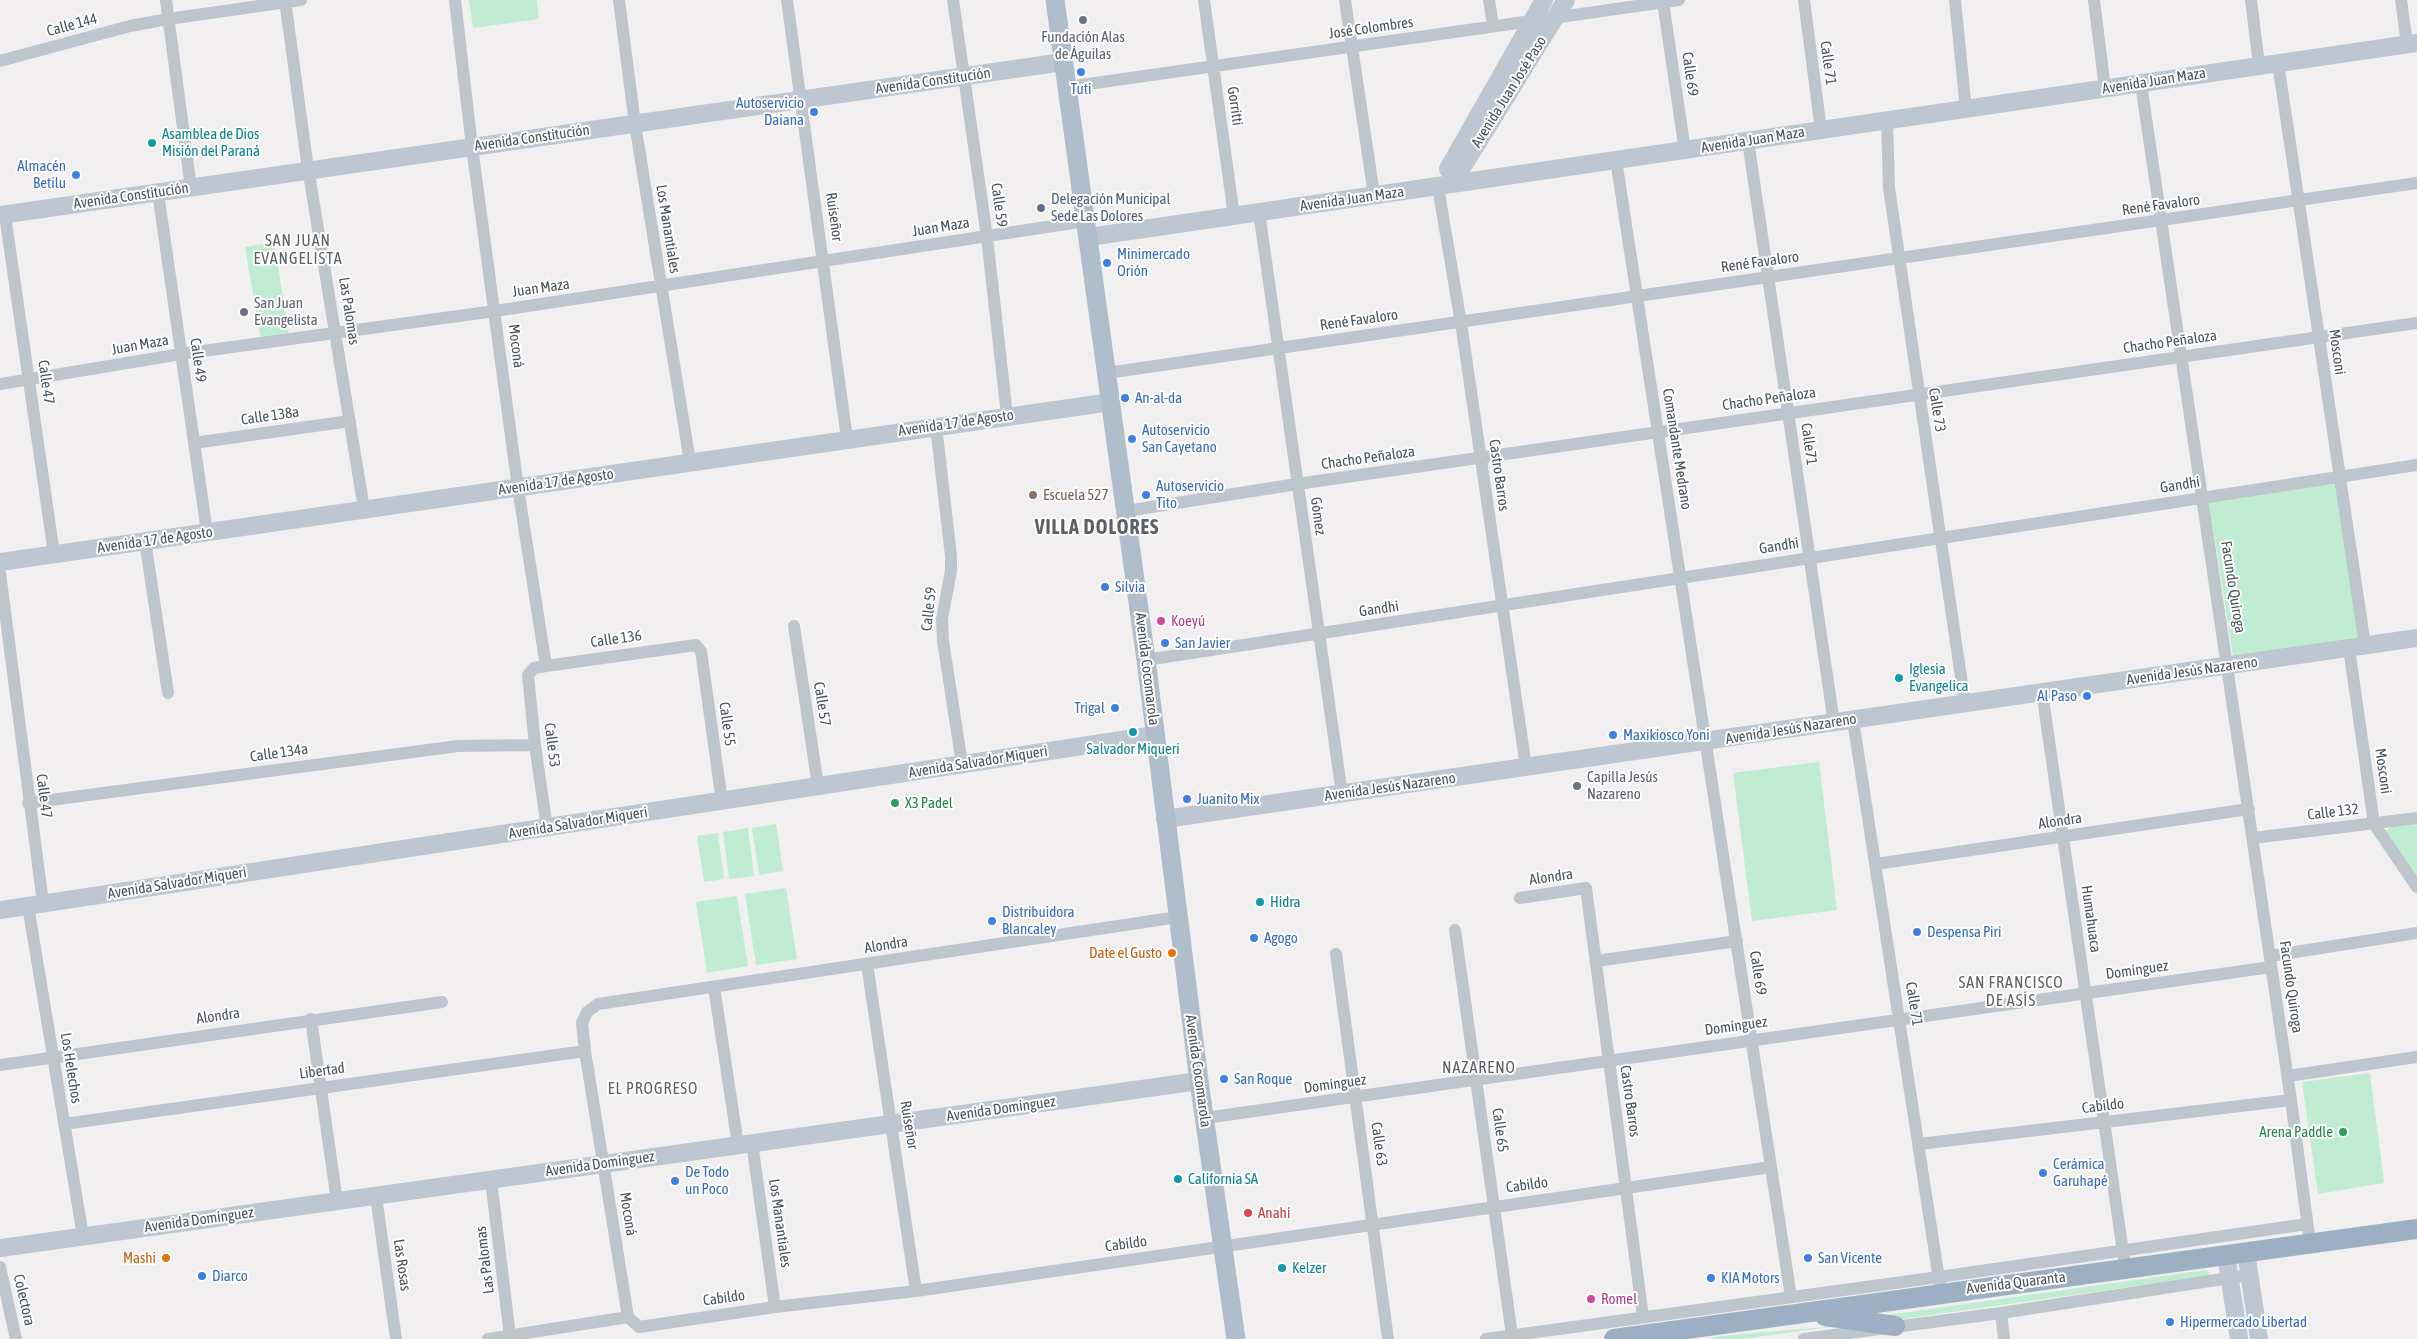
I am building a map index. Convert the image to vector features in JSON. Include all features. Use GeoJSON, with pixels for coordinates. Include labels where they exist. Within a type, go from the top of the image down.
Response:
{"type":"FeatureCollection","features":[{"type":"Feature","properties":{"kind":"highway","name":"Avenida Quaranta"},"geometry":{"type":"LineString","coordinates":[[1614,1339],[1681,1327],[1804,1313],[1940,1285],[2124,1260],[2236,1254],[2308,1234],[2417,1228]]}},
{"type":"Feature","properties":{"kind":"highway"},"geometry":{"type":"LineString","coordinates":[[1804,1313],[1895,1326]]}},
{"type":"Feature","properties":{"kind":"main road","name":"Avenida Cocomarola"},"geometry":{"type":"LineString","coordinates":[[1055,0],[1146,660],[1204,1118],[1236,1339]]}},
{"type":"Feature","properties":{"kind":"main road","name":"Avenida Juan José Paso"},"geometry":{"type":"LineString","coordinates":[[1445,186],[1531,21],[1544,0]]}},
{"type":"Feature","properties":{"kind":"main road","name":"Avenida Juan José Paso"},"geometry":{"type":"LineString","coordinates":[[1445,186],[1566,0]]}},
{"type":"Feature","properties":{"kind":"main road","name":"Avenida Juan Maza"},"geometry":{"type":"LineString","coordinates":[[1088,229],[1234,216],[2412,43]]}},
{"type":"Feature","properties":{"kind":"main road","name":"Avenida Constitución"},"geometry":{"type":"LineString","coordinates":[[2,215],[1063,62]]}},
{"type":"Feature","properties":{"kind":"main road","name":"Avenida 17 de Agosto"},"geometry":{"type":"LineString","coordinates":[[0,562],[1111,402]]}},
{"type":"Feature","properties":{"kind":"main road","name":"Avenida Jesús Nazareno"},"geometry":{"type":"LineString","coordinates":[[1165,819],[2417,638]]}},
{"type":"Feature","properties":{"kind":"main road","name":"Avenida Salvador Miqueri"},"geometry":{"type":"LineString","coordinates":[[0,910],[1155,736]]}},
{"type":"Feature","properties":{"kind":"main road","name":"Avenida Domínguez"},"geometry":{"type":"LineString","coordinates":[[0,1248],[1199,1081]]}},
{"type":"Feature","properties":{"kind":"main road"},"geometry":{"type":"LineString","coordinates":[[2236,1254],[2249,1275],[2259,1339]]}},
{"type":"Feature","properties":{"kind":"main road"},"geometry":{"type":"LineString","coordinates":[[2236,1254],[2230,1278],[2239,1339]]}},
{"type":"Feature","properties":{"kind":"street"},"geometry":{"type":"LineString","coordinates":[[166,0],[191,188]]}},
{"type":"Feature","properties":{"kind":"street","name":"Calle 144"},"geometry":{"type":"LineString","coordinates":[[0,61],[130,26],[300,0]]}},
{"type":"Feature","properties":{"kind":"street","name":"Moconá"},"geometry":{"type":"LineString","coordinates":[[455,0],[472,147],[495,311],[540,667]]}},
{"type":"Feature","properties":{"kind":"street","name":"Los Manantiales"},"geometry":{"type":"LineString","coordinates":[[619,0],[635,124],[690,462]]}},
{"type":"Feature","properties":{"kind":"street","name":"Ruiseñor"},"geometry":{"type":"LineString","coordinates":[[787,0],[847,439]]}},
{"type":"Feature","properties":{"kind":"street","name":"Calle 59"},"geometry":{"type":"LineString","coordinates":[[953,0],[987,237],[1007,416]]}},
{"type":"Feature","properties":{"kind":"street","name":"Gorritti"},"geometry":{"type":"LineString","coordinates":[[1204,0],[1234,216]]}},
{"type":"Feature","properties":{"kind":"street"},"geometry":{"type":"LineString","coordinates":[[1346,0],[1374,196]]}},
{"type":"Feature","properties":{"kind":"street"},"geometry":{"type":"LineString","coordinates":[[1489,0],[1493,26]]}},
{"type":"Feature","properties":{"kind":"street","name":"José Colombres"},"geometry":{"type":"LineString","coordinates":[[1067,87],[1213,68],[1679,0]]}},
{"type":"Feature","properties":{"kind":"street","name":"Calle 71"},"geometry":{"type":"LineString","coordinates":[[1804,0],[1821,130]]}},
{"type":"Feature","properties":{"kind":"street"},"geometry":{"type":"LineString","coordinates":[[1954,0],[1966,110]]}},
{"type":"Feature","properties":{"kind":"street"},"geometry":{"type":"LineString","coordinates":[[2094,0],[2105,89]]}},
{"type":"Feature","properties":{"kind":"street"},"geometry":{"type":"LineString","coordinates":[[2251,0],[2259,65]]}},
{"type":"Feature","properties":{"kind":"street"},"geometry":{"type":"LineString","coordinates":[[2400,0],[2412,43]]}},
{"type":"Feature","properties":{"kind":"street","name":"Las Palomas"},"geometry":{"type":"LineString","coordinates":[[285,1],[309,172],[364,509]]}},
{"type":"Feature","properties":{"kind":"street","name":"Calle 69"},"geometry":{"type":"LineString","coordinates":[[1663,2],[1685,151]]}},
{"type":"Feature","properties":{"kind":"street","name":"Mosconi"},"geometry":{"type":"LineString","coordinates":[[2278,63],[2340,477],[2374,824],[2417,887]]}},
{"type":"Feature","properties":{"kind":"street","name":"Facundo Quiroga"},"geometry":{"type":"LineString","coordinates":[[2141,84],[2288,1076],[2308,1234]]}},
{"type":"Feature","properties":{"kind":"street","name":"Calle 73"},"geometry":{"type":"LineString","coordinates":[[1887,121],[1889,188],[1898,259],[1965,704]]}},
{"type":"Feature","properties":{"kind":"street","name":"Calle71"},"geometry":{"type":"LineString","coordinates":[[1748,141],[1834,723]]}},
{"type":"Feature","properties":{"kind":"street","name":"Comandante Medrano"},"geometry":{"type":"LineString","coordinates":[[1616,160],[1705,742]]}},
{"type":"Feature","properties":{"kind":"street","name":"René Favaloro"},"geometry":{"type":"LineString","coordinates":[[1107,372],[1461,323],[2417,183]]}},
{"type":"Feature","properties":{"kind":"street","name":"Castro Barros"},"geometry":{"type":"LineString","coordinates":[[1445,186],[1461,323],[1526,767]]}},
{"type":"Feature","properties":{"kind":"street","name":"Calle 49"},"geometry":{"type":"LineString","coordinates":[[158,192],[206,532]]}},
{"type":"Feature","properties":{"kind":"street","name":"Gómez"},"geometry":{"type":"LineString","coordinates":[[1259,212],[1342,794]]}},
{"type":"Feature","properties":{"kind":"street","name":"Calle 47"},"geometry":{"type":"LineString","coordinates":[[2,215],[29,380],[54,554]]}},
{"type":"Feature","properties":{"kind":"street","name":"Juan Maza"},"geometry":{"type":"LineString","coordinates":[[0,384],[181,354],[661,287],[987,237],[1088,229]]}},
{"type":"Feature","properties":{"kind":"street","name":"Chacho Peñaloza"},"geometry":{"type":"LineString","coordinates":[[1126,511],[1298,484],[2417,323]]}},
{"type":"Feature","properties":{"kind":"street","name":"Calle 138a"},"geometry":{"type":"LineString","coordinates":[[194,443],[350,421]]}},
{"type":"Feature","properties":{"kind":"street","name":"Calle 59"},"geometry":{"type":"LineString","coordinates":[[936,426],[951,556],[951,571],[942,619],[942,641],[962,764]]}},
{"type":"Feature","properties":{"kind":"street","name":"Gandhi"},"geometry":{"type":"LineString","coordinates":[[1146,660],[1502,607],[2417,465]]}},
{"type":"Feature","properties":{"kind":"street"},"geometry":{"type":"LineString","coordinates":[[145,541],[168,693]]}},
{"type":"Feature","properties":{"kind":"street","name":"Calle 47"},"geometry":{"type":"LineString","coordinates":[[0,573],[28,803],[36,905]]}},
{"type":"Feature","properties":{"kind":"street","name":"Calle 57"},"geometry":{"type":"LineString","coordinates":[[794,626],[818,786]]}},
{"type":"Feature","properties":{"kind":"street","name":"Calle 136"},"geometry":{"type":"LineString","coordinates":[[540,667],[696,645],[701,651]]}},
{"type":"Feature","properties":{"kind":"street","name":"Calle 55"},"geometry":{"type":"LineString","coordinates":[[701,651],[722,802]]}},
{"type":"Feature","properties":{"kind":"street","name":"Calle 53"},"geometry":{"type":"LineString","coordinates":[[540,667],[528,674],[535,745],[547,828]]}},
{"type":"Feature","properties":{"kind":"street","name":"Humahuaca"},"geometry":{"type":"LineString","coordinates":[[2042,692],[2124,1260]]}},
{"type":"Feature","properties":{"kind":"street","name":"Calle 71"},"geometry":{"type":"LineString","coordinates":[[1853,720],[1940,1285]]}},
{"type":"Feature","properties":{"kind":"street","name":"Calle 69"},"geometry":{"type":"LineString","coordinates":[[1705,742],[1791,1297]]}},
{"type":"Feature","properties":{"kind":"street","name":"Calle 134a"},"geometry":{"type":"LineString","coordinates":[[28,803],[458,746],[535,745]]}},
{"type":"Feature","properties":{"kind":"street","name":"Alondra"},"geometry":{"type":"LineString","coordinates":[[1876,864],[2249,810]]}},
{"type":"Feature","properties":{"kind":"street","name":"Calle 132"},"geometry":{"type":"LineString","coordinates":[[2253,838],[2417,818]]}},
{"type":"Feature","properties":{"kind":"street","name":"Castro Barros"},"geometry":{"type":"LineString","coordinates":[[1586,888],[1643,1317]]}},
{"type":"Feature","properties":{"kind":"street","name":"Alondra"},"geometry":{"type":"LineString","coordinates":[[1520,898],[1586,888]]}},
{"type":"Feature","properties":{"kind":"street","name":"Los Helechos"},"geometry":{"type":"LineString","coordinates":[[36,905],[53,1056],[83,1236]]}},
{"type":"Feature","properties":{"kind":"street","name":"Alondra"},"geometry":{"type":"LineString","coordinates":[[598,1004],[1178,917]]}},
{"type":"Feature","properties":{"kind":"street","name":"Calle 65"},"geometry":{"type":"LineString","coordinates":[[1454,930],[1512,1335]]}},
{"type":"Feature","properties":{"kind":"street","name":"Domínguez"},"geometry":{"type":"LineString","coordinates":[[1204,1118],[2086,993],[2271,962],[2417,933]]}},
{"type":"Feature","properties":{"kind":"street"},"geometry":{"type":"LineString","coordinates":[[1596,961],[1737,941]]}},
{"type":"Feature","properties":{"kind":"street","name":"Calle 63"},"geometry":{"type":"LineString","coordinates":[[1336,954],[1388,1339]]}},
{"type":"Feature","properties":{"kind":"street","name":"Ruiseñor"},"geometry":{"type":"LineString","coordinates":[[867,964],[916,1291]]}},
{"type":"Feature","properties":{"kind":"street","name":"Los Manantiales"},"geometry":{"type":"LineString","coordinates":[[714,987],[775,1307]]}},
{"type":"Feature","properties":{"kind":"street","name":"Alondra"},"geometry":{"type":"LineString","coordinates":[[0,1065],[311,1019],[442,1002]]}},
{"type":"Feature","properties":{"kind":"street","name":"Moconá"},"geometry":{"type":"LineString","coordinates":[[598,1004],[587,1012],[582,1023],[628,1318]]}},
{"type":"Feature","properties":{"kind":"street"},"geometry":{"type":"LineString","coordinates":[[311,1019],[337,1201]]}},
{"type":"Feature","properties":{"kind":"street","name":"Libertad"},"geometry":{"type":"LineString","coordinates":[[64,1124],[585,1050]]}},
{"type":"Feature","properties":{"kind":"street"},"geometry":{"type":"LineString","coordinates":[[2288,1076],[2417,1057]]}},
{"type":"Feature","properties":{"kind":"street","name":"Cabildo"},"geometry":{"type":"LineString","coordinates":[[1919,1144],[2291,1100]]}},
{"type":"Feature","properties":{"kind":"street","name":"Cabildo"},"geometry":{"type":"LineString","coordinates":[[488,1339],[628,1318],[639,1327],[775,1307],[916,1291],[1771,1167]]}},
{"type":"Feature","properties":{"kind":"street","name":"Las Palomas"},"geometry":{"type":"LineString","coordinates":[[492,1180],[510,1336]]}},
{"type":"Feature","properties":{"kind":"street","name":"Las Rosas"},"geometry":{"type":"LineString","coordinates":[[376,1196],[396,1339]]}},
{"type":"Feature","properties":{"kind":"street"},"geometry":{"type":"LineString","coordinates":[[2124,1260],[2308,1234]]}},
{"type":"Feature","properties":{"kind":"street","name":"Colectora"},"geometry":{"type":"LineString","coordinates":[[0,1268],[16,1339]]}},
{"type":"Feature","properties":{"kind":"street"},"geometry":{"type":"LineString","coordinates":[[1804,1339],[2001,1313],[2249,1275]]}},
{"type":"Feature","properties":{"kind":"street"},"geometry":{"type":"LineString","coordinates":[[1486,1339],[1643,1317],[1681,1327],[1791,1297],[1940,1285]]}},
{"type":"Feature","properties":{"kind":"street"},"geometry":{"type":"LineString","coordinates":[[2001,1313],[2004,1339]]}},
{"type":"Feature","properties":{"kind":"green space"},"geometry":{"type":"Polygon","coordinates":[[[469,0],[537,0],[539,19],[473,28],[469,0]]]}},
{"type":"Feature","properties":{"kind":"green space"},"geometry":{"type":"Polygon","coordinates":[[[274,242],[289,334],[261,339],[245,247],[274,242]]]}},
{"type":"Feature","properties":{"kind":"green space"},"geometry":{"type":"Polygon","coordinates":[[[2336,483],[2359,637],[2233,656],[2209,502],[2336,483]]]}},
{"type":"Feature","properties":{"kind":"green space"},"geometry":{"type":"Polygon","coordinates":[[[1819,762],[1837,910],[1752,921],[1733,773],[1819,762]]]}},
{"type":"Feature","properties":{"kind":"green space"},"geometry":{"type":"Polygon","coordinates":[[[2417,823],[2417,882],[2384,832],[2394,825],[2417,823]]]}},
{"type":"Feature","properties":{"kind":"green space"},"geometry":{"type":"Polygon","coordinates":[[[776,824],[783,871],[759,875],[752,828],[776,824]]]}},
{"type":"Feature","properties":{"kind":"green space"},"geometry":{"type":"Polygon","coordinates":[[[748,828],[754,876],[729,879],[723,832],[748,828]]]}},
{"type":"Feature","properties":{"kind":"green space"},"geometry":{"type":"Polygon","coordinates":[[[718,833],[724,879],[704,882],[697,836],[718,833]]]}},
{"type":"Feature","properties":{"kind":"green space"},"geometry":{"type":"Polygon","coordinates":[[[786,888],[797,959],[756,965],[745,894],[786,888]]]}},
{"type":"Feature","properties":{"kind":"green space"},"geometry":{"type":"Polygon","coordinates":[[[737,896],[748,966],[707,973],[696,902],[737,896]]]}},
{"type":"Feature","properties":{"kind":"green space","name":"Arena Paddle"},"geometry":{"type":"Polygon","coordinates":[[[2370,1073],[2384,1183],[2318,1194],[2302,1082],[2370,1073]]]}},
{"type":"Feature","properties":{"kind":"green space"},"geometry":{"type":"Polygon","coordinates":[[[2206,1270],[2210,1273],[2207,1276],[1895,1320],[1859,1319],[2206,1270]]]}},
{"type":"Feature","properties":{"kind":"green space"},"geometry":{"type":"Polygon","coordinates":[[[1837,1326],[1742,1339],[1711,1339],[1741,1334],[1837,1326]]]}},
{"type":"Feature","properties":{"kind":"place","name":"Fundación Alas de Águilas"},"geometry":{"type":"Point","coordinates":[1083,20]}},
{"type":"Feature","properties":{"kind":"place","name":"Tuti"},"geometry":{"type":"Point","coordinates":[1081,72]}},
{"type":"Feature","properties":{"kind":"place","name":"Autoservicio Daiana"},"geometry":{"type":"Point","coordinates":[814,112]}},
{"type":"Feature","properties":{"kind":"place","name":"Asamblea de Dios Misión del Paraná"},"geometry":{"type":"Point","coordinates":[152,143]}},
{"type":"Feature","properties":{"kind":"place","name":"Almacén Betilu"},"geometry":{"type":"Point","coordinates":[76,175]}},
{"type":"Feature","properties":{"kind":"place","name":"Delegación Municipal Sede Las Dolores"},"geometry":{"type":"Point","coordinates":[1041,208]}},
{"type":"Feature","properties":{"kind":"place","name":"Minimercado Orión"},"geometry":{"type":"Point","coordinates":[1107,263]}},
{"type":"Feature","properties":{"kind":"place","name":"San Juan Evangelista"},"geometry":{"type":"Point","coordinates":[244,312]}},
{"type":"Feature","properties":{"kind":"place","name":"An-al-da"},"geometry":{"type":"Point","coordinates":[1125,398]}},
{"type":"Feature","properties":{"kind":"place","name":"Autoservicio San Cayetano"},"geometry":{"type":"Point","coordinates":[1132,439]}},
{"type":"Feature","properties":{"kind":"place","name":"Escuela 527"},"geometry":{"type":"Point","coordinates":[1033,495]}},
{"type":"Feature","properties":{"kind":"place","name":"Autoservicio Tito"},"geometry":{"type":"Point","coordinates":[1146,495]}},
{"type":"Feature","properties":{"kind":"place","name":"Silvia"},"geometry":{"type":"Point","coordinates":[1105,587]}},
{"type":"Feature","properties":{"kind":"place","name":"Koeyú"},"geometry":{"type":"Point","coordinates":[1161,621]}},
{"type":"Feature","properties":{"kind":"place","name":"San Javier"},"geometry":{"type":"Point","coordinates":[1165,643]}},
{"type":"Feature","properties":{"kind":"place","name":"Iglesia Evangelica"},"geometry":{"type":"Point","coordinates":[1899,678]}},
{"type":"Feature","properties":{"kind":"place","name":"Al Paso"},"geometry":{"type":"Point","coordinates":[2087,696]}},
{"type":"Feature","properties":{"kind":"place","name":"Trigal"},"geometry":{"type":"Point","coordinates":[1115,708]}},
{"type":"Feature","properties":{"kind":"place","name":"Salvador Miqueri"},"geometry":{"type":"Point","coordinates":[1133,732]}},
{"type":"Feature","properties":{"kind":"place","name":"Maxikiosco Yoni"},"geometry":{"type":"Point","coordinates":[1613,735]}},
{"type":"Feature","properties":{"kind":"place","name":"Capilla Jesús Nazareno"},"geometry":{"type":"Point","coordinates":[1577,786]}},
{"type":"Feature","properties":{"kind":"place","name":"Juanito Mix"},"geometry":{"type":"Point","coordinates":[1187,799]}},
{"type":"Feature","properties":{"kind":"place","name":"X3 Padel"},"geometry":{"type":"Point","coordinates":[895,803]}},
{"type":"Feature","properties":{"kind":"place","name":"Hidra"},"geometry":{"type":"Point","coordinates":[1260,902]}},
{"type":"Feature","properties":{"kind":"place","name":"Distribuidora Blancaley"},"geometry":{"type":"Point","coordinates":[992,921]}},
{"type":"Feature","properties":{"kind":"place","name":"Despensa Piri"},"geometry":{"type":"Point","coordinates":[1917,932]}},
{"type":"Feature","properties":{"kind":"place","name":"Agogo"},"geometry":{"type":"Point","coordinates":[1254,938]}},
{"type":"Feature","properties":{"kind":"place","name":"Date el Gusto"},"geometry":{"type":"Point","coordinates":[1172,953]}},
{"type":"Feature","properties":{"kind":"place","name":"San Roque"},"geometry":{"type":"Point","coordinates":[1224,1079]}},
{"type":"Feature","properties":{"kind":"place","name":"Arena Paddle"},"geometry":{"type":"Point","coordinates":[2343,1132]}},
{"type":"Feature","properties":{"kind":"place","name":"Cerámica Garuhapé"},"geometry":{"type":"Point","coordinates":[2043,1173]}},
{"type":"Feature","properties":{"kind":"place","name":"California SA"},"geometry":{"type":"Point","coordinates":[1178,1179]}},
{"type":"Feature","properties":{"kind":"place","name":"De Todo un Poco"},"geometry":{"type":"Point","coordinates":[675,1181]}},
{"type":"Feature","properties":{"kind":"place","name":"Anahí"},"geometry":{"type":"Point","coordinates":[1248,1213]}},
{"type":"Feature","properties":{"kind":"place","name":"Mashi"},"geometry":{"type":"Point","coordinates":[166,1258]}},
{"type":"Feature","properties":{"kind":"place","name":"San Vicente"},"geometry":{"type":"Point","coordinates":[1808,1258]}},
{"type":"Feature","properties":{"kind":"place","name":"Kelzer"},"geometry":{"type":"Point","coordinates":[1282,1268]}},
{"type":"Feature","properties":{"kind":"place","name":"Diarco"},"geometry":{"type":"Point","coordinates":[202,1276]}},
{"type":"Feature","properties":{"kind":"place","name":"KIA Motors"},"geometry":{"type":"Point","coordinates":[1711,1278]}},
{"type":"Feature","properties":{"kind":"place","name":"Romel"},"geometry":{"type":"Point","coordinates":[1591,1299]}},
{"type":"Feature","properties":{"kind":"place","name":"Hipermercado Libertad"},"geometry":{"type":"Point","coordinates":[2170,1322]}},
{"type":"Feature","properties":{"kind":"district","name":"SAN JUAN EVANGELISTA"},"geometry":{"type":"Point","coordinates":[298,250]}},
{"type":"Feature","properties":{"kind":"district","name":"VILLA DOLORES"},"geometry":{"type":"Point","coordinates":[1097,528]}},
{"type":"Feature","properties":{"kind":"district","name":"SAN FRANCISCO DE ASÍS"},"geometry":{"type":"Point","coordinates":[2011,992]}},
{"type":"Feature","properties":{"kind":"district","name":"NAZARENO"},"geometry":{"type":"Point","coordinates":[1479,1068]}},
{"type":"Feature","properties":{"kind":"district","name":"EL PROGRESO"},"geometry":{"type":"Point","coordinates":[653,1089]}}]}
